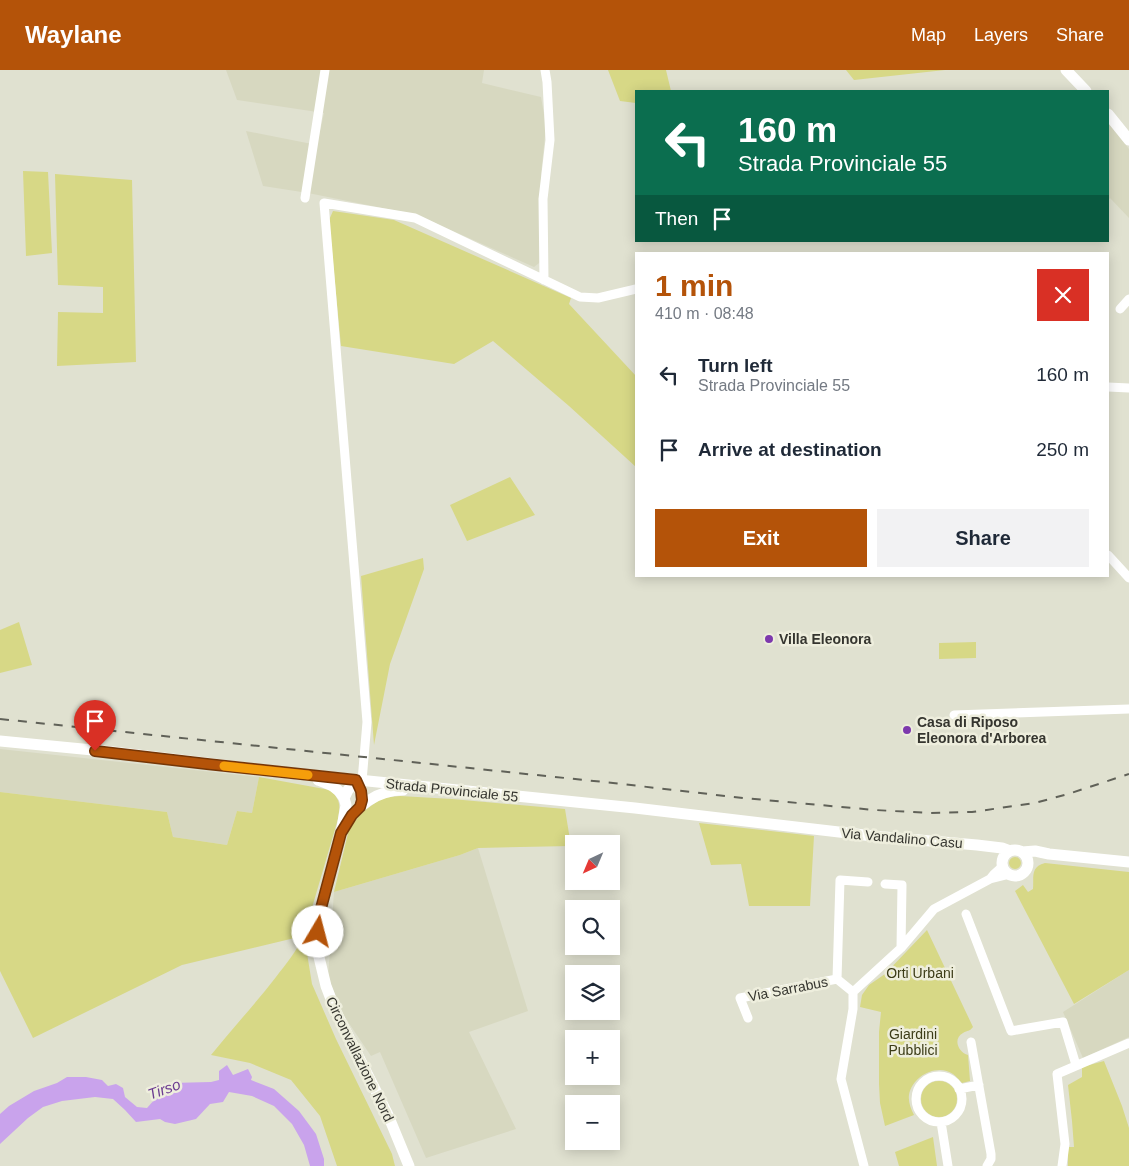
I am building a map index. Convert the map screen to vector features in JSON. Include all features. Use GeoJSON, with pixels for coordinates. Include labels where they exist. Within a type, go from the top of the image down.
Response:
{"type":"FeatureCollection","features":[{"type":"Feature","properties":{"kind":"main road"},"geometry":{"type":"LineString","coordinates":[[1066,70],[1085,90]]}},
{"type":"Feature","properties":{"kind":"main road"},"geometry":{"type":"LineString","coordinates":[[1109,115],[1129,140]]}},
{"type":"Feature","properties":{"kind":"main road","name":"Strada Provinciale 55"},"geometry":{"type":"LineString","coordinates":[[0,741],[635,808],[814,829]]}},
{"type":"Feature","properties":{"kind":"main road"},"geometry":{"type":"LineString","coordinates":[[299,774],[330,784],[340,791],[344,798]]}},
{"type":"Feature","properties":{"kind":"main road"},"geometry":{"type":"LineString","coordinates":[[344,798],[348,790],[359,780]]}},
{"type":"Feature","properties":{"kind":"main road"},"geometry":{"type":"LineString","coordinates":[[359,780],[362,796],[360,807]]}},
{"type":"Feature","properties":{"kind":"main road","name":"Circonvallazione Nord"},"geometry":{"type":"LineString","coordinates":[[341,833],[352,815],[377,795],[395,790],[437,788]]}},
{"type":"Feature","properties":{"kind":"main road","name":"Circonvallazione Nord"},"geometry":{"type":"LineString","coordinates":[[344,798],[346,806],[341,833],[320,912],[318,953],[326,986],[336,1012],[388,1115],[408,1166]]}},
{"type":"Feature","properties":{"kind":"main road","name":"Via Vandalino Casu"},"geometry":{"type":"LineString","coordinates":[[814,829],[990,847],[1006,862]]}},
{"type":"Feature","properties":{"kind":"main road"},"geometry":{"type":"LineString","coordinates":[[1049,854],[1035,858],[1026,871],[1015,876],[1006,862],[1015,850],[1129,862]]}},
{"type":"Feature","properties":{"kind":"main road"},"geometry":{"type":"LineString","coordinates":[[1022,852],[1028,859],[1028,866]]}},
{"type":"Feature","properties":{"kind":"street"},"geometry":{"type":"LineString","coordinates":[[305,198],[325,70]]}},
{"type":"Feature","properties":{"kind":"street"},"geometry":{"type":"LineString","coordinates":[[544,280],[543,198],[550,140],[545,70]]}},
{"type":"Feature","properties":{"kind":"street"},"geometry":{"type":"LineString","coordinates":[[359,780],[366,722],[324,203],[415,218],[580,297],[598,298],[635,288]]}},
{"type":"Feature","properties":{"kind":"street"},"geometry":{"type":"LineString","coordinates":[[1120,309],[1129,299]]}},
{"type":"Feature","properties":{"kind":"street"},"geometry":{"type":"LineString","coordinates":[[1109,387],[1129,388]]}},
{"type":"Feature","properties":{"kind":"street"},"geometry":{"type":"LineString","coordinates":[[1109,559],[1129,578]]}},
{"type":"Feature","properties":{"kind":"street"},"geometry":{"type":"LineString","coordinates":[[954,715],[1129,709]]}},
{"type":"Feature","properties":{"kind":"street"},"geometry":{"type":"LineString","coordinates":[[864,1166],[841,1079],[853,1009],[853,992],[901,948],[934,909],[990,879],[1006,862]]}},
{"type":"Feature","properties":{"kind":"street"},"geometry":{"type":"LineString","coordinates":[[837,979],[840,880],[868,882]]}},
{"type":"Feature","properties":{"kind":"street"},"geometry":{"type":"LineString","coordinates":[[885,884],[902,885],[901,948]]}},
{"type":"Feature","properties":{"kind":"street"},"geometry":{"type":"LineString","coordinates":[[966,914],[1012,1031],[1063,1022],[1076,1065]]}},
{"type":"Feature","properties":{"kind":"street","name":"Via Sarrabus"},"geometry":{"type":"LineString","coordinates":[[748,1018],[740,998],[837,979],[853,992]]}},
{"type":"Feature","properties":{"kind":"street"},"geometry":{"type":"LineString","coordinates":[[971,1042],[992,1154],[987,1166]]}},
{"type":"Feature","properties":{"kind":"street"},"geometry":{"type":"LineString","coordinates":[[1062,1166],[1064,1144],[1057,1074],[1129,1043]]}},
{"type":"Feature","properties":{"kind":"street"},"geometry":{"type":"LineString","coordinates":[[939,1076],[955,1083],[960,1089],[962,1099],[960,1108],[955,1115],[941,1122],[931,1120],[923,1115],[918,1108],[916,1099],[918,1090],[923,1083],[930,1078],[939,1076]]}},
{"type":"Feature","properties":{"kind":"street"},"geometry":{"type":"LineString","coordinates":[[960,1089],[979,1085]]}},
{"type":"Feature","properties":{"kind":"street"},"geometry":{"type":"LineString","coordinates":[[941,1122],[948,1166]]}},
{"type":"Feature","properties":{"kind":"shaded area"},"geometry":{"type":"Polygon","coordinates":[[[226,70],[484,70],[482,83],[541,97],[546,126],[541,175],[543,260],[534,267],[417,215],[263,186],[246,131],[317,145],[324,113],[237,100],[226,70]]]}},
{"type":"Feature","properties":{"kind":"shaded area"},"geometry":{"type":"Polygon","coordinates":[[[1109,124],[1129,149],[1129,218],[1110,198],[1109,200],[1109,124]]]}},
{"type":"Feature","properties":{"kind":"shaded area"},"geometry":{"type":"Polygon","coordinates":[[[0,749],[259,777],[252,813],[237,811],[227,845],[173,837],[167,812],[0,792],[0,749]]]}},
{"type":"Feature","properties":{"kind":"shaded area"},"geometry":{"type":"Polygon","coordinates":[[[478,848],[528,1011],[469,1032],[516,1129],[426,1158],[380,1052],[371,1056],[344,1016],[328,977],[334,892],[478,848]]]}},
{"type":"Feature","properties":{"kind":"shaded area"},"geometry":{"type":"Polygon","coordinates":[[[1129,970],[1129,1037],[1083,1058],[1063,1012],[1129,970]]]}},
{"type":"Feature","properties":{"kind":"green space"},"geometry":{"type":"Polygon","coordinates":[[[608,70],[666,70],[671,90],[635,90],[635,103],[620,101],[608,70]]]}},
{"type":"Feature","properties":{"kind":"green space"},"geometry":{"type":"Polygon","coordinates":[[[846,70],[945,70],[854,80],[846,70]]]}},
{"type":"Feature","properties":{"kind":"green space"},"geometry":{"type":"Polygon","coordinates":[[[23,171],[48,172],[52,253],[26,256],[23,171]]]}},
{"type":"Feature","properties":{"kind":"green space"},"geometry":{"type":"Polygon","coordinates":[[[55,174],[132,180],[136,362],[57,366],[58,312],[103,313],[103,287],[58,285],[55,174]]]}},
{"type":"Feature","properties":{"kind":"green space"},"geometry":{"type":"Polygon","coordinates":[[[333,211],[394,220],[571,298],[569,304],[635,375],[635,466],[493,341],[454,364],[341,346],[329,220],[333,211]]]}},
{"type":"Feature","properties":{"kind":"green space"},"geometry":{"type":"Polygon","coordinates":[[[510,477],[535,515],[467,541],[450,505],[510,477]]]}},
{"type":"Feature","properties":{"kind":"green space"},"geometry":{"type":"Polygon","coordinates":[[[423,558],[424,569],[390,664],[374,745],[361,576],[423,558]]]}},
{"type":"Feature","properties":{"kind":"green space"},"geometry":{"type":"Polygon","coordinates":[[[19,622],[32,665],[0,673],[0,630],[19,622]]]}},
{"type":"Feature","properties":{"kind":"green space"},"geometry":{"type":"Polygon","coordinates":[[[976,642],[976,658],[939,659],[939,643],[976,642]]]}},
{"type":"Feature","properties":{"kind":"green space"},"geometry":{"type":"Polygon","coordinates":[[[259,777],[330,790],[338,800],[338,819],[304,935],[312,984],[336,1039],[392,1154],[395,1166],[337,1166],[320,1116],[291,1080],[250,1063],[211,1055],[284,967],[303,936],[182,965],[33,1038],[0,971],[0,792],[167,812],[173,837],[227,845],[237,811],[252,813],[259,777]]]}},
{"type":"Feature","properties":{"kind":"green space"},"geometry":{"type":"Polygon","coordinates":[[[400,796],[452,799],[565,809],[569,835],[565,835],[565,846],[478,848],[334,892],[350,825],[364,811],[382,798],[400,796]]]}},
{"type":"Feature","properties":{"kind":"green space"},"geometry":{"type":"Polygon","coordinates":[[[699,823],[814,836],[810,906],[749,906],[741,864],[711,865],[699,823]]]}},
{"type":"Feature","properties":{"kind":"green space"},"geometry":{"type":"Polygon","coordinates":[[[1015,857],[1021,863],[1015,869],[1009,863],[1015,857]]]}},
{"type":"Feature","properties":{"kind":"green space"},"geometry":{"type":"Polygon","coordinates":[[[1045,863],[1129,872],[1129,970],[1074,1004],[1015,891],[1023,885],[1028,892],[1033,889],[1035,870],[1045,863]]]}},
{"type":"Feature","properties":{"kind":"green space","name":"Giardini Pubblici"},"geometry":{"type":"Polygon","coordinates":[[[927,930],[973,1027],[963,1033],[957,1042],[962,1052],[968,1055],[970,1081],[962,1083],[947,1071],[940,1070],[926,1073],[915,1082],[909,1095],[909,1103],[914,1115],[885,1126],[880,1103],[879,1084],[881,1012],[860,1007],[862,995],[869,985],[885,974],[927,930]]]}},
{"type":"Feature","properties":{"kind":"green space"},"geometry":{"type":"Polygon","coordinates":[[[1104,1061],[1129,1128],[1129,1166],[1068,1166],[1068,1147],[1074,1147],[1068,1085],[1082,1077],[1082,1067],[1104,1061]]]}},
{"type":"Feature","properties":{"kind":"green space"},"geometry":{"type":"Polygon","coordinates":[[[939,1081],[946,1082],[952,1086],[956,1092],[956,1106],[952,1112],[946,1116],[939,1117],[932,1116],[926,1112],[922,1106],[921,1099],[922,1092],[926,1086],[932,1082],[939,1081]]]}},
{"type":"Feature","properties":{"kind":"green space"},"geometry":{"type":"Polygon","coordinates":[[[933,1137],[937,1166],[899,1166],[895,1152],[933,1137]]]}},
{"type":"Feature","properties":{"kind":"water","name":"Tirso"},"geometry":{"type":"Polygon","coordinates":[[[227,1065],[233,1075],[248,1069],[252,1077],[251,1080],[274,1089],[299,1111],[316,1134],[324,1159],[324,1166],[310,1166],[304,1145],[292,1124],[274,1106],[252,1096],[229,1092],[223,1102],[210,1104],[196,1119],[175,1124],[160,1119],[136,1122],[113,1099],[95,1097],[62,1101],[43,1107],[0,1144],[0,1114],[9,1106],[34,1091],[57,1083],[67,1077],[86,1077],[102,1080],[108,1086],[116,1084],[123,1088],[125,1097],[137,1107],[147,1108],[163,1090],[165,1085],[219,1080],[219,1071],[227,1065]]]}},
{"type":"Feature","properties":{"kind":"railway"},"geometry":{"type":"LineString","coordinates":[[0,719],[743,798],[929,813],[972,812],[1035,803],[1129,774]]}},
{"type":"Feature","properties":{"kind":"slow traffic"},"geometry":{"type":"LineString","coordinates":[[224,766],[308,775]]}},
{"type":"Feature","properties":{"kind":"place","name":"Villa Eleonora"},"geometry":{"type":"Point","coordinates":[769,639]}},
{"type":"Feature","properties":{"kind":"place","name":"Casa di Riposo Eleonora d'Arborea"},"geometry":{"type":"Point","coordinates":[907,730]}},
{"type":"Feature","properties":{"kind":"route"},"geometry":{"type":"LineString","coordinates":[[95,751],[356,780],[361,791],[362,800],[360,807],[352,815],[341,833],[320,912],[318,932]]}},
{"type":"Feature","properties":{"kind":"park label","name":"Orti Urbani"},"geometry":{"type":"Point","coordinates":[920,973]}}]}
